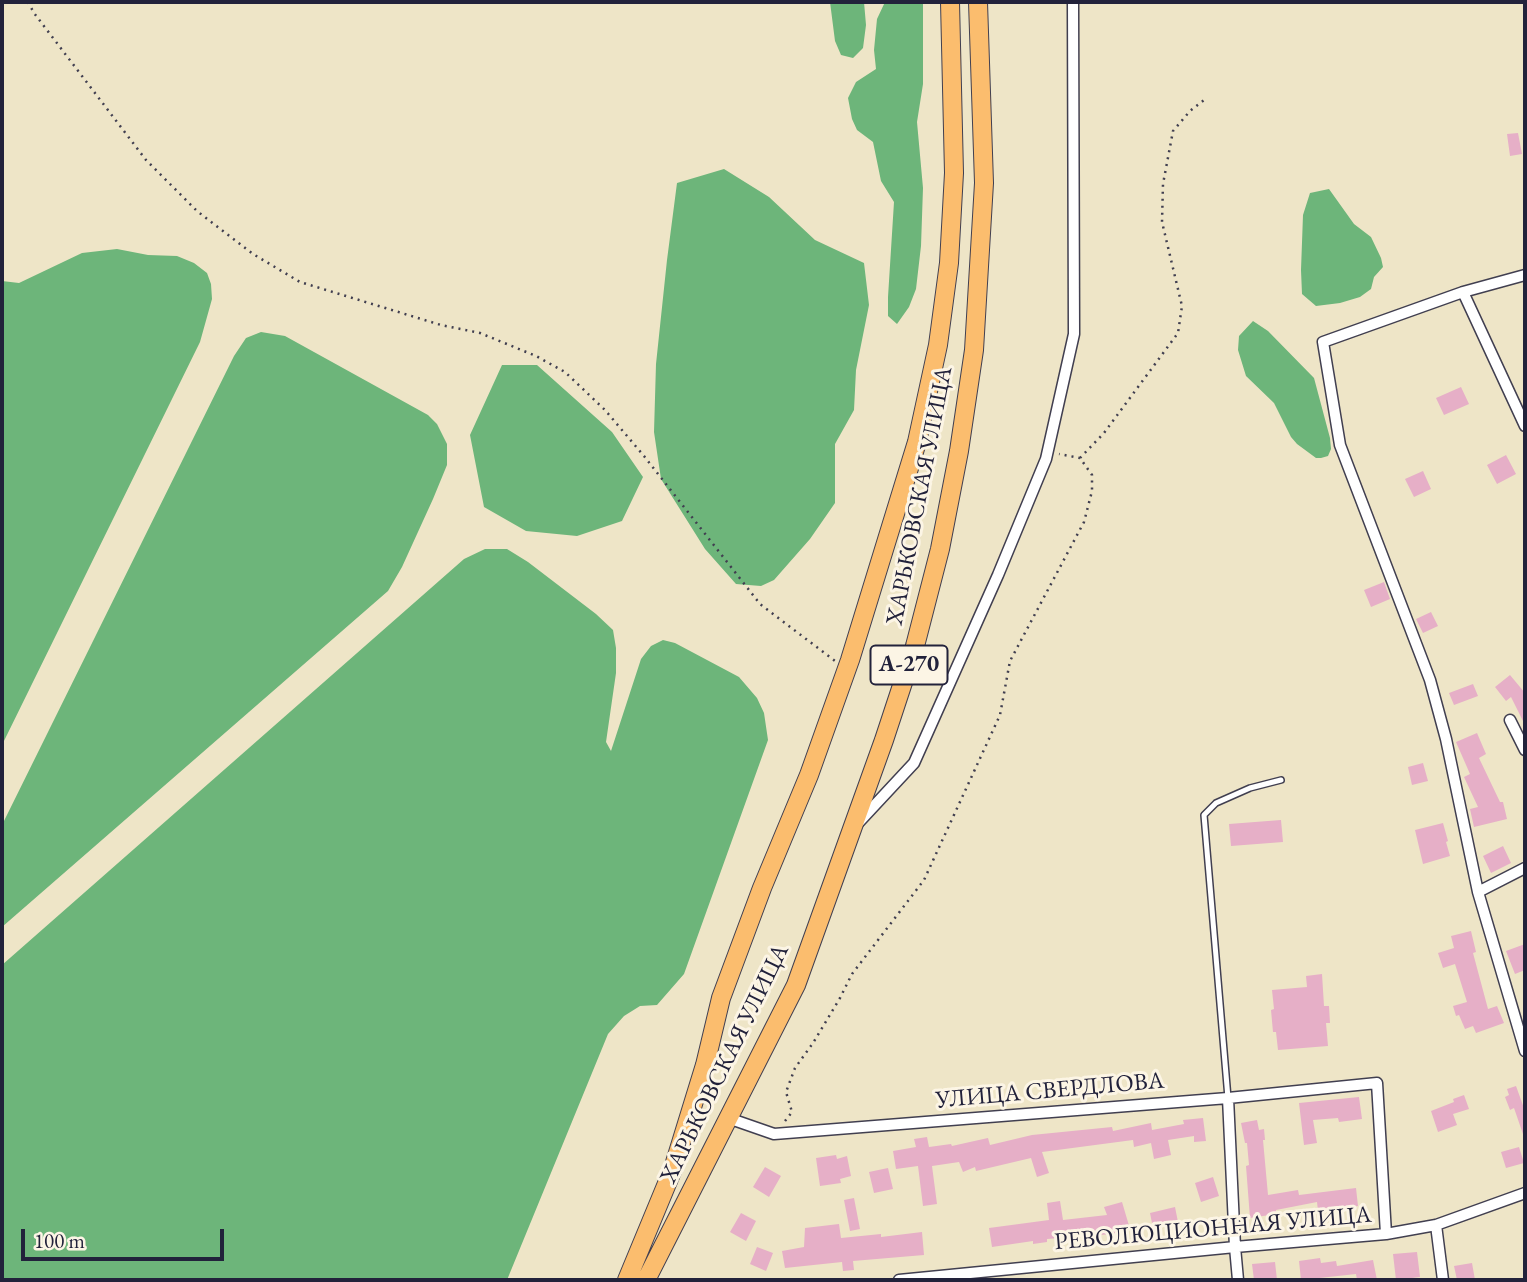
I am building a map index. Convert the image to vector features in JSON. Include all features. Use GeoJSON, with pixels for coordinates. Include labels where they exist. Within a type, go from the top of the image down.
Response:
{"type":"FeatureCollection","features":[{"type":"Feature","properties":{"kind":"highway","name":"ХАРЬКОВСКАЯ УЛИЦА"},"geometry":{"type":"LineString","coordinates":[[627,1280],[673,1170],[705,1065],[721,998],[762,888],[809,775],[847,670],[917,442],[938,345],[949,263],[954,173],[950,2]]}},
{"type":"Feature","properties":{"kind":"highway","name":"ХАРЬКОВСКАЯ УЛИЦА"},"geometry":{"type":"LineString","coordinates":[[646,1280],[796,985],[915,646],[940,549],[959,451],[974,350],[984,183],[978,2]]}},
{"type":"Feature","properties":{"kind":"street"},"geometry":{"type":"LineString","coordinates":[[851,830],[914,763],[998,575],[1048,452],[1074,334],[1073,2]]}},
{"type":"Feature","properties":{"kind":"street"},"geometry":{"type":"LineString","coordinates":[[1525,275],[1463,292],[1323,342],[1340,445],[1430,680],[1446,739],[1478,892],[1525,1051]]}},
{"type":"Feature","properties":{"kind":"street"},"geometry":{"type":"LineString","coordinates":[[1463,292],[1525,426]]}},
{"type":"Feature","properties":{"kind":"street"},"geometry":{"type":"LineString","coordinates":[[1510,720],[1525,751]]}},
{"type":"Feature","properties":{"kind":"street"},"geometry":{"type":"LineString","coordinates":[[1478,892],[1525,868]]}},
{"type":"Feature","properties":{"kind":"street","name":"УЛИЦА СВЕРДЛОВА"},"geometry":{"type":"LineString","coordinates":[[729,1118],[774,1134],[1228,1098],[1377,1083],[1385,1234]]}},
{"type":"Feature","properties":{"kind":"street"},"geometry":{"type":"LineString","coordinates":[[1228,1098],[1234,1247],[1238,1280]]}},
{"type":"Feature","properties":{"kind":"street","name":"РЕВОЛЮЦИОННАЯ УЛИЦА"},"geometry":{"type":"LineString","coordinates":[[898,1280],[1385,1234],[1436,1225],[1525,1193]]}},
{"type":"Feature","properties":{"kind":"street"},"geometry":{"type":"LineString","coordinates":[[1436,1225],[1443,1280]]}},
{"type":"Feature","properties":{"kind":"lane"},"geometry":{"type":"LineString","coordinates":[[1228,1098],[1204,815],[1216,803],[1250,788],[1281,780]]}},
{"type":"Feature","properties":{"kind":"path"},"geometry":{"type":"LineString","coordinates":[[27,2],[146,160],[197,211],[253,254],[300,282],[441,325],[480,333],[536,356],[565,372],[605,410],[760,604],[847,670]]}},
{"type":"Feature","properties":{"kind":"path"},"geometry":{"type":"LineString","coordinates":[[1080,458],[1104,433],[1178,333],[1182,306],[1162,222],[1163,184],[1173,131],[1190,111],[1204,100]]}},
{"type":"Feature","properties":{"kind":"path"},"geometry":{"type":"LineString","coordinates":[[774,1134],[792,1112],[786,1092],[795,1068],[813,1043],[852,974],[924,880],[1000,715],[1010,661],[1084,522],[1092,491],[1092,475],[1080,458],[1048,452]]}},
{"type":"Feature","properties":{"kind":"green space"},"geometry":{"type":"Polygon","coordinates":[[[830,2],[864,2],[866,25],[863,48],[853,58],[841,55],[835,41],[830,2]]]}},
{"type":"Feature","properties":{"kind":"green space"},"geometry":{"type":"Polygon","coordinates":[[[885,2],[923,2],[923,84],[917,122],[923,188],[921,246],[916,289],[909,307],[897,324],[888,316],[894,202],[881,181],[873,142],[857,130],[848,98],[856,82],[876,69],[874,50],[877,19],[885,2]]]}},
{"type":"Feature","properties":{"kind":"green space"},"geometry":{"type":"Polygon","coordinates":[[[724,169],[769,197],[815,240],[864,263],[869,305],[856,370],[854,410],[835,444],[835,503],[810,539],[774,580],[761,586],[736,584],[705,549],[661,479],[654,432],[656,364],[677,183],[724,169]]]}},
{"type":"Feature","properties":{"kind":"green space"},"geometry":{"type":"Polygon","coordinates":[[[1329,189],[1354,224],[1371,237],[1383,267],[1374,277],[1371,289],[1360,297],[1316,306],[1302,294],[1303,215],[1310,193],[1329,189]]]}},
{"type":"Feature","properties":{"kind":"green space"},"geometry":{"type":"Polygon","coordinates":[[[117,249],[148,255],[177,256],[194,263],[207,273],[212,299],[200,342],[2,745],[2,281],[19,283],[82,253],[117,249]]]}},
{"type":"Feature","properties":{"kind":"green space"},"geometry":{"type":"Polygon","coordinates":[[[1253,321],[1268,331],[1314,378],[1330,438],[1331,449],[1328,456],[1316,458],[1297,444],[1274,403],[1246,376],[1238,350],[1239,336],[1253,321]]]}},
{"type":"Feature","properties":{"kind":"green space"},"geometry":{"type":"Polygon","coordinates":[[[261,332],[285,336],[428,415],[437,424],[447,444],[447,465],[433,499],[388,591],[2,927],[2,825],[234,356],[246,338],[261,332]]]}},
{"type":"Feature","properties":{"kind":"green space"},"geometry":{"type":"Polygon","coordinates":[[[502,365],[537,365],[612,432],[643,477],[622,521],[577,536],[526,531],[484,507],[470,435],[502,365]]]}},
{"type":"Feature","properties":{"kind":"green space"},"geometry":{"type":"Polygon","coordinates":[[[485,549],[507,549],[528,562],[613,630],[616,673],[606,742],[611,751],[641,659],[651,646],[663,640],[675,643],[739,677],[757,698],[764,713],[768,740],[684,974],[657,1005],[640,1006],[624,1016],[608,1034],[507,1280],[2,1280],[2,965],[464,559],[485,549]]]}},
{"type":"Feature","properties":{"kind":"building"},"geometry":{"type":"Polygon","coordinates":[[[1518,133],[1522,154],[1510,156],[1507,134],[1518,133]]]}},
{"type":"Feature","properties":{"kind":"building"},"geometry":{"type":"Polygon","coordinates":[[[1461,387],[1469,404],[1444,415],[1436,398],[1461,387]]]}},
{"type":"Feature","properties":{"kind":"building"},"geometry":{"type":"Polygon","coordinates":[[[1506,455],[1516,474],[1497,484],[1487,465],[1506,455]]]}},
{"type":"Feature","properties":{"kind":"building"},"geometry":{"type":"Polygon","coordinates":[[[1423,471],[1431,489],[1414,497],[1405,479],[1423,471]]]}},
{"type":"Feature","properties":{"kind":"building"},"geometry":{"type":"Polygon","coordinates":[[[1384,582],[1390,599],[1371,607],[1364,590],[1384,582]]]}},
{"type":"Feature","properties":{"kind":"building"},"geometry":{"type":"Polygon","coordinates":[[[1431,612],[1438,626],[1423,633],[1416,619],[1431,612]]]}},
{"type":"Feature","properties":{"kind":"building"},"geometry":{"type":"Polygon","coordinates":[[[1510,675],[1525,693],[1525,725],[1511,697],[1506,701],[1495,687],[1510,675]]]}},
{"type":"Feature","properties":{"kind":"building"},"geometry":{"type":"Polygon","coordinates":[[[1473,684],[1478,696],[1454,705],[1449,693],[1473,684]]]}},
{"type":"Feature","properties":{"kind":"building"},"geometry":{"type":"Polygon","coordinates":[[[1477,733],[1486,754],[1479,758],[1500,802],[1503,802],[1507,819],[1474,827],[1470,809],[1478,807],[1464,777],[1470,774],[1456,742],[1477,733]]]}},
{"type":"Feature","properties":{"kind":"building"},"geometry":{"type":"Polygon","coordinates":[[[1423,763],[1428,781],[1412,785],[1408,767],[1423,763]]]}},
{"type":"Feature","properties":{"kind":"building"},"geometry":{"type":"Polygon","coordinates":[[[1281,820],[1283,842],[1231,846],[1229,824],[1281,820]]]}},
{"type":"Feature","properties":{"kind":"building"},"geometry":{"type":"Polygon","coordinates":[[[1443,823],[1450,856],[1423,864],[1415,830],[1443,823]]]}},
{"type":"Feature","properties":{"kind":"building"},"geometry":{"type":"Polygon","coordinates":[[[1503,846],[1511,863],[1491,873],[1483,856],[1503,846]]]}},
{"type":"Feature","properties":{"kind":"building"},"geometry":{"type":"Polygon","coordinates":[[[1471,931],[1476,952],[1473,953],[1488,1009],[1497,1006],[1504,1023],[1476,1033],[1473,1026],[1465,1029],[1459,1015],[1456,1016],[1453,1006],[1467,1002],[1455,964],[1443,968],[1438,953],[1454,948],[1451,936],[1471,931]]]}},
{"type":"Feature","properties":{"kind":"building"},"geometry":{"type":"Polygon","coordinates":[[[1525,944],[1525,970],[1515,974],[1506,951],[1525,944]]]}},
{"type":"Feature","properties":{"kind":"building"},"geometry":{"type":"Polygon","coordinates":[[[1322,974],[1324,1006],[1329,1006],[1330,1023],[1326,1023],[1328,1046],[1278,1050],[1276,1032],[1273,1032],[1272,990],[1307,987],[1306,976],[1322,974]]]}},
{"type":"Feature","properties":{"kind":"building"},"geometry":{"type":"Polygon","coordinates":[[[1516,1086],[1525,1111],[1524,1137],[1514,1108],[1510,1110],[1505,1097],[1509,1095],[1507,1089],[1516,1086]]]}},
{"type":"Feature","properties":{"kind":"building"},"geometry":{"type":"Polygon","coordinates":[[[1464,1095],[1469,1109],[1453,1114],[1457,1125],[1438,1132],[1431,1111],[1464,1095]]]}},
{"type":"Feature","properties":{"kind":"building"},"geometry":{"type":"Polygon","coordinates":[[[1359,1097],[1362,1119],[1339,1122],[1338,1118],[1313,1120],[1317,1143],[1304,1145],[1299,1103],[1359,1097]]]}},
{"type":"Feature","properties":{"kind":"building"},"geometry":{"type":"Polygon","coordinates":[[[1203,1118],[1206,1141],[1194,1142],[1194,1136],[1168,1140],[1171,1155],[1154,1159],[1151,1143],[1134,1147],[1133,1140],[1042,1152],[1049,1173],[1037,1177],[1031,1158],[976,1171],[975,1167],[963,1172],[959,1162],[932,1166],[937,1204],[923,1206],[918,1166],[896,1169],[893,1151],[916,1147],[914,1139],[927,1137],[929,1147],[952,1146],[988,1138],[990,1145],[1032,1135],[1112,1127],[1113,1131],[1151,1123],[1152,1130],[1184,1124],[1183,1120],[1203,1118]]]}},
{"type":"Feature","properties":{"kind":"building"},"geometry":{"type":"Polygon","coordinates":[[[1257,1120],[1259,1130],[1264,1129],[1268,1195],[1298,1190],[1299,1195],[1356,1188],[1358,1206],[1318,1211],[1317,1202],[1276,1210],[1276,1214],[1250,1218],[1247,1143],[1241,1123],[1257,1120]]]}},
{"type":"Feature","properties":{"kind":"building"},"geometry":{"type":"Polygon","coordinates":[[[1519,1147],[1524,1163],[1506,1168],[1501,1152],[1519,1147]]]}},
{"type":"Feature","properties":{"kind":"building"},"geometry":{"type":"Polygon","coordinates":[[[836,1155],[837,1159],[847,1156],[851,1176],[840,1179],[841,1183],[820,1186],[816,1158],[836,1155]]]}},
{"type":"Feature","properties":{"kind":"building"},"geometry":{"type":"Polygon","coordinates":[[[765,1167],[781,1176],[769,1197],[753,1187],[765,1167]]]}},
{"type":"Feature","properties":{"kind":"building"},"geometry":{"type":"Polygon","coordinates":[[[888,1168],[893,1189],[874,1193],[869,1172],[888,1168]]]}},
{"type":"Feature","properties":{"kind":"building"},"geometry":{"type":"Polygon","coordinates":[[[1213,1177],[1219,1196],[1201,1202],[1195,1183],[1213,1177]]]}},
{"type":"Feature","properties":{"kind":"building"},"geometry":{"type":"Polygon","coordinates":[[[854,1198],[860,1229],[850,1231],[844,1200],[854,1198]]]}},
{"type":"Feature","properties":{"kind":"building"},"geometry":{"type":"Polygon","coordinates":[[[1060,1201],[1063,1220],[1107,1215],[1104,1207],[1122,1202],[1130,1229],[1112,1234],[992,1247],[989,1228],[1049,1220],[1047,1203],[1060,1201]]]}},
{"type":"Feature","properties":{"kind":"building"},"geometry":{"type":"Polygon","coordinates":[[[1175,1207],[1178,1222],[1153,1228],[1150,1213],[1175,1207]]]}},
{"type":"Feature","properties":{"kind":"building"},"geometry":{"type":"Polygon","coordinates":[[[741,1213],[756,1221],[746,1241],[730,1232],[741,1213]]]}},
{"type":"Feature","properties":{"kind":"building"},"geometry":{"type":"Polygon","coordinates":[[[839,1224],[841,1238],[922,1232],[924,1255],[853,1261],[854,1270],[843,1271],[842,1262],[785,1268],[782,1251],[804,1247],[805,1228],[839,1224]]]}},
{"type":"Feature","properties":{"kind":"building"},"geometry":{"type":"Polygon","coordinates":[[[757,1247],[773,1253],[766,1271],[750,1264],[757,1247]]]}},
{"type":"Feature","properties":{"kind":"building"},"geometry":{"type":"Polygon","coordinates":[[[1417,1252],[1420,1277],[1396,1280],[1393,1254],[1417,1252]]]}},
{"type":"Feature","properties":{"kind":"building"},"geometry":{"type":"Polygon","coordinates":[[[1320,1258],[1321,1263],[1336,1261],[1337,1266],[1373,1260],[1377,1280],[1357,1280],[1356,1274],[1301,1280],[1299,1261],[1320,1258]]]}},
{"type":"Feature","properties":{"kind":"building"},"geometry":{"type":"Polygon","coordinates":[[[1275,1262],[1277,1280],[1254,1280],[1252,1264],[1275,1262]]]}},
{"type":"Feature","properties":{"kind":"building"},"geometry":{"type":"Polygon","coordinates":[[[1472,1263],[1475,1280],[1457,1280],[1454,1266],[1472,1263]]]}}]}
